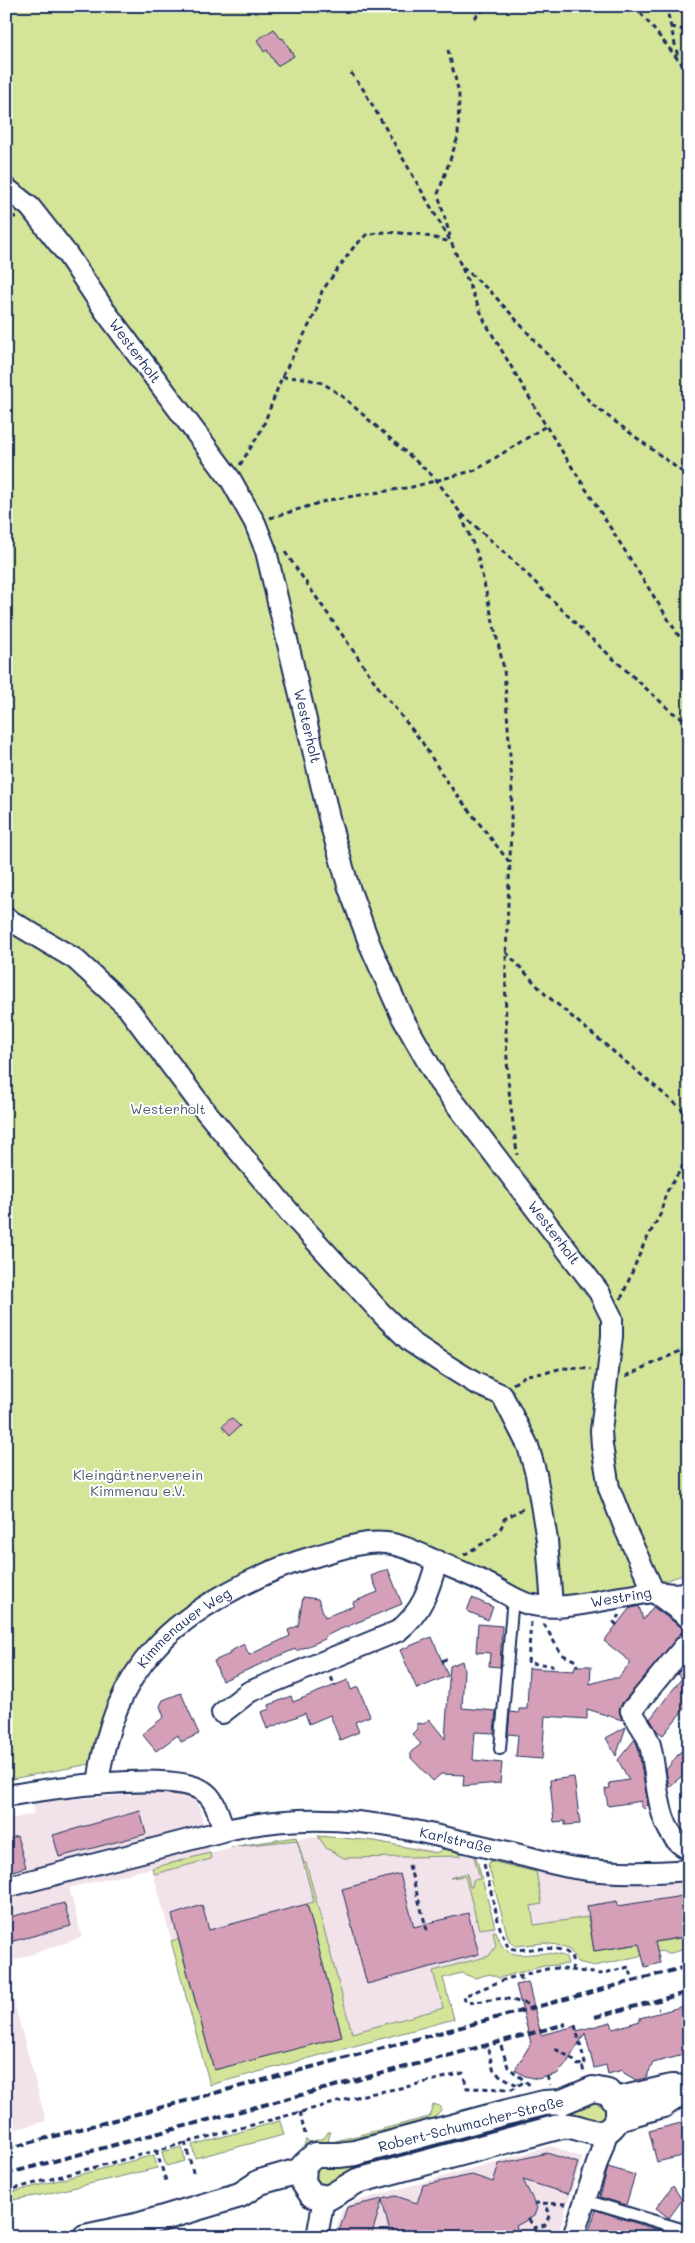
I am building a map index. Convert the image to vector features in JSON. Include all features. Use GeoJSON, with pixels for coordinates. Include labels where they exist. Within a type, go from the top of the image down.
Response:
{"type":"FeatureCollection","features":[{"type":"Feature","properties":{"kind":"street","name":"Westerholt"},"geometry":{"type":"LineString","coordinates":[[6,188],[30,207],[67,254],[105,311],[231,480],[255,523],[266,551],[331,826],[370,945],[402,1017],[439,1082],[599,1292],[612,1318]]}},
{"type":"Feature","properties":{"kind":"street"},"geometry":{"type":"LineString","coordinates":[[6,918],[75,959],[127,1007],[203,1108],[290,1213],[382,1314],[411,1342],[475,1383],[502,1395],[528,1446],[541,1497],[547,1540],[548,1612]]}},
{"type":"Feature","properties":{"kind":"street"},"geometry":{"type":"LineString","coordinates":[[612,1318],[602,1431],[602,1446],[609,1488],[654,1592],[689,1618]]}},
{"type":"Feature","properties":{"kind":"street","name":"Kimmenauer Weg"},"geometry":{"type":"LineString","coordinates":[[98,1784],[100,1767],[112,1724],[135,1675],[159,1644],[218,1599],[239,1586],[293,1563],[327,1552],[369,1543],[395,1544],[444,1564],[548,1612]]}},
{"type":"Feature","properties":{"kind":"street"},"geometry":{"type":"LineString","coordinates":[[222,1712],[249,1692],[398,1631],[410,1621],[422,1606],[444,1564]]}},
{"type":"Feature","properties":{"kind":"street","name":"Westring"},"geometry":{"type":"LineString","coordinates":[[548,1612],[577,1605],[654,1592],[673,1594],[689,1591]]}},
{"type":"Feature","properties":{"kind":"street"},"geometry":{"type":"LineString","coordinates":[[689,1640],[631,1711],[649,1742],[658,1793],[671,1836],[689,1849]]}},
{"type":"Feature","properties":{"kind":"street"},"geometry":{"type":"LineString","coordinates":[[6,1796],[98,1784],[145,1781],[178,1783],[200,1788],[212,1800],[224,1830]]}},
{"type":"Feature","properties":{"kind":"street","name":"Karlstraße"},"geometry":{"type":"LineString","coordinates":[[6,1887],[224,1830],[286,1820],[347,1819],[407,1829],[575,1868],[631,1872],[689,1870]]}},
{"type":"Feature","properties":{"kind":"street"},"geometry":{"type":"LineString","coordinates":[[573,2237],[576,2202],[614,2116],[672,2087],[687,2089]]}},
{"type":"Feature","properties":{"kind":"street","name":"Robert-Schumacher-Straße"},"geometry":{"type":"LineString","coordinates":[[85,2237],[140,2225],[240,2195],[263,2195],[310,2185],[336,2193],[351,2183],[562,2126],[573,2126],[595,2134],[614,2116],[603,2090],[593,2089],[562,2102],[544,2103],[355,2153],[315,2155],[307,2160],[310,2185]]}},
{"type":"Feature","properties":{"kind":"street"},"geometry":{"type":"LineString","coordinates":[[310,2185],[317,2237]]}},
{"type":"Feature","properties":{"kind":"lane"},"geometry":{"type":"LineString","coordinates":[[500,1749],[513,1597]]}},
{"type":"Feature","properties":{"kind":"lane"},"geometry":{"type":"LineString","coordinates":[[576,2202],[688,2232]]}},
{"type":"Feature","properties":{"kind":"path"},"geometry":{"type":"LineString","coordinates":[[474,18],[488,6]]}},
{"type":"Feature","properties":{"kind":"path"},"geometry":{"type":"LineString","coordinates":[[635,6],[689,73]]}},
{"type":"Feature","properties":{"kind":"path"},"geometry":{"type":"LineString","coordinates":[[666,6],[678,60]]}},
{"type":"Feature","properties":{"kind":"path"},"geometry":{"type":"LineString","coordinates":[[671,27],[689,31]]}},
{"type":"Feature","properties":{"kind":"path"},"geometry":{"type":"LineString","coordinates":[[448,50],[460,93],[458,137],[438,194],[451,242]]}},
{"type":"Feature","properties":{"kind":"path"},"geometry":{"type":"LineString","coordinates":[[351,73],[363,89],[451,242],[485,322],[546,426],[689,652]]}},
{"type":"Feature","properties":{"kind":"path"},"geometry":{"type":"LineString","coordinates":[[231,480],[262,429],[282,377],[316,312],[322,291],[353,248],[366,235],[383,232],[418,234],[451,242]]}},
{"type":"Feature","properties":{"kind":"path"},"geometry":{"type":"LineString","coordinates":[[461,264],[492,293],[593,405],[689,477]]}},
{"type":"Feature","properties":{"kind":"path"},"geometry":{"type":"LineString","coordinates":[[282,377],[303,378],[323,383],[366,417],[437,480],[459,511],[521,568],[584,632],[672,712],[689,722]]}},
{"type":"Feature","properties":{"kind":"path"},"geometry":{"type":"LineString","coordinates":[[255,523],[329,500],[412,487],[476,470],[546,426]]}},
{"type":"Feature","properties":{"kind":"path"},"geometry":{"type":"LineString","coordinates":[[459,511],[477,553],[504,668],[512,784],[506,952],[509,1089],[518,1161]]}},
{"type":"Feature","properties":{"kind":"path"},"geometry":{"type":"LineString","coordinates":[[282,548],[379,688],[422,742],[448,782],[510,863]]}},
{"type":"Feature","properties":{"kind":"path"},"geometry":{"type":"LineString","coordinates":[[506,952],[545,994],[689,1115]]}},
{"type":"Feature","properties":{"kind":"path"},"geometry":{"type":"LineString","coordinates":[[612,1318],[643,1246],[660,1215],[666,1192],[689,1156]]}},
{"type":"Feature","properties":{"kind":"path"},"geometry":{"type":"LineString","coordinates":[[502,1395],[512,1385],[526,1376],[562,1368],[584,1368],[608,1379],[627,1375],[689,1347]]}},
{"type":"Feature","properties":{"kind":"path"},"geometry":{"type":"LineString","coordinates":[[444,1564],[460,1558],[479,1544],[498,1534],[502,1530],[504,1519],[541,1497]]}},
{"type":"Feature","properties":{"kind":"path"},"geometry":{"type":"LineString","coordinates":[[548,1612],[543,1622],[561,1654],[576,1661],[577,1666]]}},
{"type":"Feature","properties":{"kind":"path"},"geometry":{"type":"LineString","coordinates":[[531,1619],[528,1663],[552,1665],[552,1670]]}},
{"type":"Feature","properties":{"kind":"path"},"geometry":{"type":"LineString","coordinates":[[442,1661],[450,1657]]}},
{"type":"Feature","properties":{"kind":"path"},"geometry":{"type":"LineString","coordinates":[[486,1847],[483,1862],[485,1872],[506,1944],[511,1949],[518,1951],[541,1947],[562,1951],[570,1956],[573,1963],[572,1970]]}},
{"type":"Feature","properties":{"kind":"path"},"geometry":{"type":"LineString","coordinates":[[409,1865],[428,1934]]}},
{"type":"Feature","properties":{"kind":"path"},"geometry":{"type":"LineString","coordinates":[[527,2004],[504,1998],[468,2003],[464,1996],[520,1975],[547,1969],[600,1974],[629,1967],[632,1977]]}},
{"type":"Feature","properties":{"kind":"path"},"geometry":{"type":"LineString","coordinates":[[520,1975],[522,1983]]}},
{"type":"Feature","properties":{"kind":"path"},"geometry":{"type":"LineString","coordinates":[[576,2026],[585,2064],[582,2064]]}},
{"type":"Feature","properties":{"kind":"path"},"geometry":{"type":"LineString","coordinates":[[501,2046],[508,2067],[524,2082],[532,2086]]}},
{"type":"Feature","properties":{"kind":"path"},"geometry":{"type":"LineString","coordinates":[[488,2049],[494,2072],[517,2085]]}},
{"type":"Feature","properties":{"kind":"path"},"geometry":{"type":"LineString","coordinates":[[555,2049],[570,2057],[578,2065],[582,2064]]}},
{"type":"Feature","properties":{"kind":"path"},"geometry":{"type":"LineString","coordinates":[[582,2064],[585,2076]]}},
{"type":"Feature","properties":{"kind":"path"},"geometry":{"type":"LineString","coordinates":[[6,2191],[374,2092],[410,2086],[462,2072],[467,2088],[512,2089],[524,2082]]}},
{"type":"Feature","properties":{"kind":"path"},"geometry":{"type":"LineString","coordinates":[[547,2076],[550,2086]]}},
{"type":"Feature","properties":{"kind":"path"},"geometry":{"type":"LineString","coordinates":[[300,2112],[305,2134]]}},
{"type":"Feature","properties":{"kind":"path"},"geometry":{"type":"LineString","coordinates":[[185,2142],[194,2176]]}},
{"type":"Feature","properties":{"kind":"path"},"geometry":{"type":"LineString","coordinates":[[156,2150],[167,2184]]}},
{"type":"Feature","properties":{"kind":"path"},"geometry":{"type":"LineString","coordinates":[[534,2203],[556,2205],[561,2202],[576,2202]]}},
{"type":"Feature","properties":{"kind":"path"},"geometry":{"type":"LineString","coordinates":[[534,2228],[544,2226],[550,2214],[545,2204]]}},
{"type":"Feature","properties":{"kind":"path"},"geometry":{"type":"LineString","coordinates":[[529,2218],[539,2237]]}},
{"type":"Feature","properties":{"kind":"shaded area"},"geometry":{"type":"Polygon","coordinates":[[[172,1792],[197,1797],[210,1853],[251,1843],[311,1837],[375,1841],[476,1857],[504,1961],[443,1978],[454,2019],[210,2085],[152,1868],[69,1888],[82,1937],[6,1963],[6,1820],[33,1814],[34,1802],[172,1792]]]}},
{"type":"Feature","properties":{"kind":"shaded area"},"geometry":{"type":"Polygon","coordinates":[[[491,1861],[546,1874],[588,1881],[655,1885],[689,1882],[689,1948],[667,1954],[662,1951],[594,1966],[577,1962],[570,1950],[549,1943],[516,1946],[508,1938],[488,1864],[491,1861]]]}},
{"type":"Feature","properties":{"kind":"shaded area"},"geometry":{"type":"Polygon","coordinates":[[[6,1973],[46,2121],[6,2132],[6,1973]]]}},
{"type":"Feature","properties":{"kind":"shaded area"},"geometry":{"type":"Polygon","coordinates":[[[552,2146],[582,2158],[557,2237],[334,2237],[342,2210],[353,2202],[552,2146]]]}},
{"type":"Feature","properties":{"kind":"green space","name":"Kleingärtnerverein Kimmenau e.V."},"geometry":{"type":"Polygon","coordinates":[[[6,6],[689,6],[689,1573],[642,1588],[563,1600],[534,1597],[387,1538],[196,1604],[100,1731],[90,1764],[6,1780],[6,6]]]}},
{"type":"Feature","properties":{"kind":"green space"},"geometry":{"type":"Polygon","coordinates":[[[318,1836],[375,1841],[435,1853],[444,1849],[461,1853],[460,1856],[344,1858],[326,1848],[318,1836]]]}},
{"type":"Feature","properties":{"kind":"green space"},"geometry":{"type":"Polygon","coordinates":[[[296,1837],[297,1840],[231,1847],[296,1837]]]}},
{"type":"Feature","properties":{"kind":"green space"},"geometry":{"type":"Polygon","coordinates":[[[298,1842],[304,1863],[306,1863],[352,2033],[443,2008],[433,1971],[489,1956],[496,1946],[493,1932],[496,1931],[507,1951],[524,1955],[555,1954],[566,1957],[568,1964],[544,1966],[499,1978],[490,1974],[475,1978],[461,1973],[443,1978],[454,2019],[210,2085],[171,1941],[178,1939],[214,2070],[342,2036],[307,1904],[314,1902],[298,1842]]]}},
{"type":"Feature","properties":{"kind":"green space"},"geometry":{"type":"Polygon","coordinates":[[[210,1853],[211,1859],[154,1874],[152,1868],[210,1853]]]}},
{"type":"Feature","properties":{"kind":"green space"},"geometry":{"type":"Polygon","coordinates":[[[474,1856],[477,1860],[495,1927],[479,1929],[465,1876],[450,1878],[467,1873],[470,1887],[472,1887],[473,1880],[480,1879],[474,1856]]]}},
{"type":"Feature","properties":{"kind":"green space"},"geometry":{"type":"Polygon","coordinates":[[[491,1861],[536,1872],[542,1904],[531,1906],[534,1925],[588,1917],[594,1951],[689,1937],[689,1948],[667,1954],[662,1951],[594,1966],[577,1962],[570,1950],[557,1945],[543,1943],[516,1946],[508,1938],[488,1864],[491,1861]]]}},
{"type":"Feature","properties":{"kind":"green space"},"geometry":{"type":"Polygon","coordinates":[[[598,2100],[606,2105],[607,2114],[602,2121],[597,2122],[566,2116],[563,2107],[598,2100]]]}},
{"type":"Feature","properties":{"kind":"green space"},"geometry":{"type":"Polygon","coordinates":[[[433,2104],[440,2106],[441,2110],[434,2118],[348,2140],[348,2143],[306,2150],[304,2147],[306,2139],[310,2142],[324,2138],[328,2132],[330,2132],[328,2143],[429,2117],[433,2104]]]}},
{"type":"Feature","properties":{"kind":"green space"},"geometry":{"type":"Polygon","coordinates":[[[280,2121],[284,2135],[195,2158],[192,2145],[280,2121]]]}},
{"type":"Feature","properties":{"kind":"green space"},"geometry":{"type":"Polygon","coordinates":[[[182,2147],[185,2161],[166,2166],[162,2152],[182,2147]]]}},
{"type":"Feature","properties":{"kind":"green space"},"geometry":{"type":"Polygon","coordinates":[[[154,2155],[157,2168],[46,2194],[6,2201],[6,2194],[154,2155]]]}},
{"type":"Feature","properties":{"kind":"green space"},"geometry":{"type":"Polygon","coordinates":[[[356,2163],[358,2170],[339,2181],[324,2185],[319,2184],[315,2180],[315,2171],[320,2165],[356,2163]]]}},
{"type":"Feature","properties":{"kind":"building"},"geometry":{"type":"Polygon","coordinates":[[[274,29],[281,39],[283,38],[294,56],[277,66],[267,50],[264,52],[257,40],[274,29]]]}},
{"type":"Feature","properties":{"kind":"building"},"geometry":{"type":"Polygon","coordinates":[[[231,1418],[240,1426],[230,1435],[222,1426],[231,1418]]]}},
{"type":"Feature","properties":{"kind":"building"},"geometry":{"type":"Polygon","coordinates":[[[388,1569],[402,1604],[336,1631],[324,1637],[325,1639],[296,1651],[295,1649],[222,1681],[214,1661],[230,1654],[229,1652],[244,1644],[249,1655],[290,1636],[288,1630],[298,1626],[303,1597],[318,1599],[325,1617],[354,1606],[353,1602],[378,1592],[371,1576],[388,1569]]]}},
{"type":"Feature","properties":{"kind":"building"},"geometry":{"type":"Polygon","coordinates":[[[472,1598],[493,1607],[488,1620],[467,1611],[472,1598]]]}},
{"type":"Feature","properties":{"kind":"building"},"geometry":{"type":"Polygon","coordinates":[[[639,1606],[643,1620],[653,1607],[685,1630],[622,1703],[619,1711],[622,1720],[587,1709],[587,1719],[545,1716],[542,1759],[516,1757],[518,1735],[508,1734],[510,1712],[519,1713],[519,1709],[527,1709],[529,1668],[574,1671],[575,1666],[591,1666],[590,1684],[618,1678],[631,1662],[604,1641],[629,1609],[639,1606]]]}},
{"type":"Feature","properties":{"kind":"building"},"geometry":{"type":"Polygon","coordinates":[[[478,1624],[502,1626],[500,1667],[489,1666],[490,1653],[476,1652],[478,1624]]]}},
{"type":"Feature","properties":{"kind":"building"},"geometry":{"type":"Polygon","coordinates":[[[432,1637],[448,1676],[417,1689],[400,1650],[432,1637]]]}},
{"type":"Feature","properties":{"kind":"building"},"geometry":{"type":"Polygon","coordinates":[[[689,1660],[689,1703],[663,1735],[657,1731],[650,1719],[682,1678],[677,1674],[689,1660]]]}},
{"type":"Feature","properties":{"kind":"building"},"geometry":{"type":"Polygon","coordinates":[[[462,1661],[464,1670],[462,1708],[496,1711],[494,1733],[475,1732],[473,1760],[502,1763],[500,1783],[463,1786],[464,1775],[441,1774],[433,1781],[411,1758],[411,1752],[421,1744],[412,1734],[417,1729],[417,1723],[424,1724],[429,1719],[445,1739],[450,1666],[462,1661]]]}},
{"type":"Feature","properties":{"kind":"building"},"geometry":{"type":"Polygon","coordinates":[[[348,1680],[351,1690],[358,1687],[370,1716],[355,1722],[359,1732],[340,1740],[330,1715],[309,1724],[305,1713],[267,1729],[261,1712],[270,1709],[269,1705],[291,1696],[293,1702],[348,1680]]]}},
{"type":"Feature","properties":{"kind":"building"},"geometry":{"type":"Polygon","coordinates":[[[181,1693],[199,1734],[181,1742],[178,1735],[156,1751],[142,1734],[164,1717],[160,1706],[163,1700],[181,1693]]]}},
{"type":"Feature","properties":{"kind":"building"},"geometry":{"type":"Polygon","coordinates":[[[626,1727],[616,1756],[606,1738],[626,1727]]]}},
{"type":"Feature","properties":{"kind":"building"},"geometry":{"type":"Polygon","coordinates":[[[635,1739],[648,1805],[644,1809],[640,1804],[642,1801],[608,1806],[605,1789],[610,1788],[609,1783],[629,1780],[618,1760],[635,1739]]]}},
{"type":"Feature","properties":{"kind":"building"},"geometry":{"type":"Polygon","coordinates":[[[681,1751],[689,1757],[689,1770],[669,1787],[666,1770],[681,1751]]]}},
{"type":"Feature","properties":{"kind":"building"},"geometry":{"type":"Polygon","coordinates":[[[574,1777],[580,1824],[565,1825],[565,1821],[554,1822],[550,1780],[574,1777]]]}},
{"type":"Feature","properties":{"kind":"building"},"geometry":{"type":"Polygon","coordinates":[[[140,1811],[146,1834],[59,1857],[53,1835],[140,1811]]]}},
{"type":"Feature","properties":{"kind":"building"},"geometry":{"type":"Polygon","coordinates":[[[17,1836],[26,1867],[6,1873],[6,1840],[17,1836]]]}},
{"type":"Feature","properties":{"kind":"building"},"geometry":{"type":"Polygon","coordinates":[[[400,1874],[414,1927],[468,1913],[479,1954],[367,1984],[342,1889],[400,1874]]]}},
{"type":"Feature","properties":{"kind":"building"},"geometry":{"type":"Polygon","coordinates":[[[689,1895],[689,1936],[655,1942],[660,1963],[645,1967],[639,1944],[594,1951],[587,1906],[617,1901],[618,1906],[689,1895]]]}},
{"type":"Feature","properties":{"kind":"building"},"geometry":{"type":"Polygon","coordinates":[[[64,1903],[71,1926],[6,1943],[6,1918],[64,1903]]]}},
{"type":"Feature","properties":{"kind":"building"},"geometry":{"type":"Polygon","coordinates":[[[307,1904],[342,2037],[214,2070],[172,1915],[202,1905],[209,1930],[307,1904]]]}},
{"type":"Feature","properties":{"kind":"building"},"geometry":{"type":"Polygon","coordinates":[[[528,1982],[541,2035],[576,2026],[577,2031],[611,2022],[613,2029],[640,2021],[640,2018],[684,2006],[689,2021],[689,2051],[686,2051],[687,2054],[653,2063],[646,2078],[636,2080],[624,2073],[623,2070],[608,2074],[606,2065],[594,2068],[585,2033],[565,2066],[557,2074],[537,2079],[525,2076],[515,2070],[531,2043],[516,1985],[528,1982]]]}},
{"type":"Feature","properties":{"kind":"building"},"geometry":{"type":"Polygon","coordinates":[[[689,2121],[689,2154],[657,2162],[649,2131],[689,2121]]]}},
{"type":"Feature","properties":{"kind":"building"},"geometry":{"type":"Polygon","coordinates":[[[547,2153],[578,2163],[568,2194],[523,2180],[537,2208],[534,2216],[516,2226],[521,2237],[391,2237],[382,2200],[371,2237],[337,2237],[347,2207],[396,2196],[417,2203],[423,2185],[472,2175],[493,2182],[499,2164],[547,2153]]]}},
{"type":"Feature","properties":{"kind":"building"},"geometry":{"type":"Polygon","coordinates":[[[608,2167],[635,2175],[626,2205],[600,2197],[608,2167]]]}},
{"type":"Feature","properties":{"kind":"building"},"geometry":{"type":"Polygon","coordinates":[[[673,2186],[682,2200],[669,2218],[656,2208],[673,2186]]]}},
{"type":"Feature","properties":{"kind":"building"},"geometry":{"type":"Polygon","coordinates":[[[596,2210],[667,2233],[666,2237],[587,2237],[596,2210]]]}},
{"type":"Feature","properties":{"kind":"railway"},"geometry":{"type":"LineString","coordinates":[[6,2149],[689,1966]]}},
{"type":"Feature","properties":{"kind":"railway"},"geometry":{"type":"LineString","coordinates":[[595,2017],[689,1992]]}},
{"type":"Feature","properties":{"kind":"railway"},"geometry":{"type":"LineString","coordinates":[[6,2174],[566,2024]]}}]}
